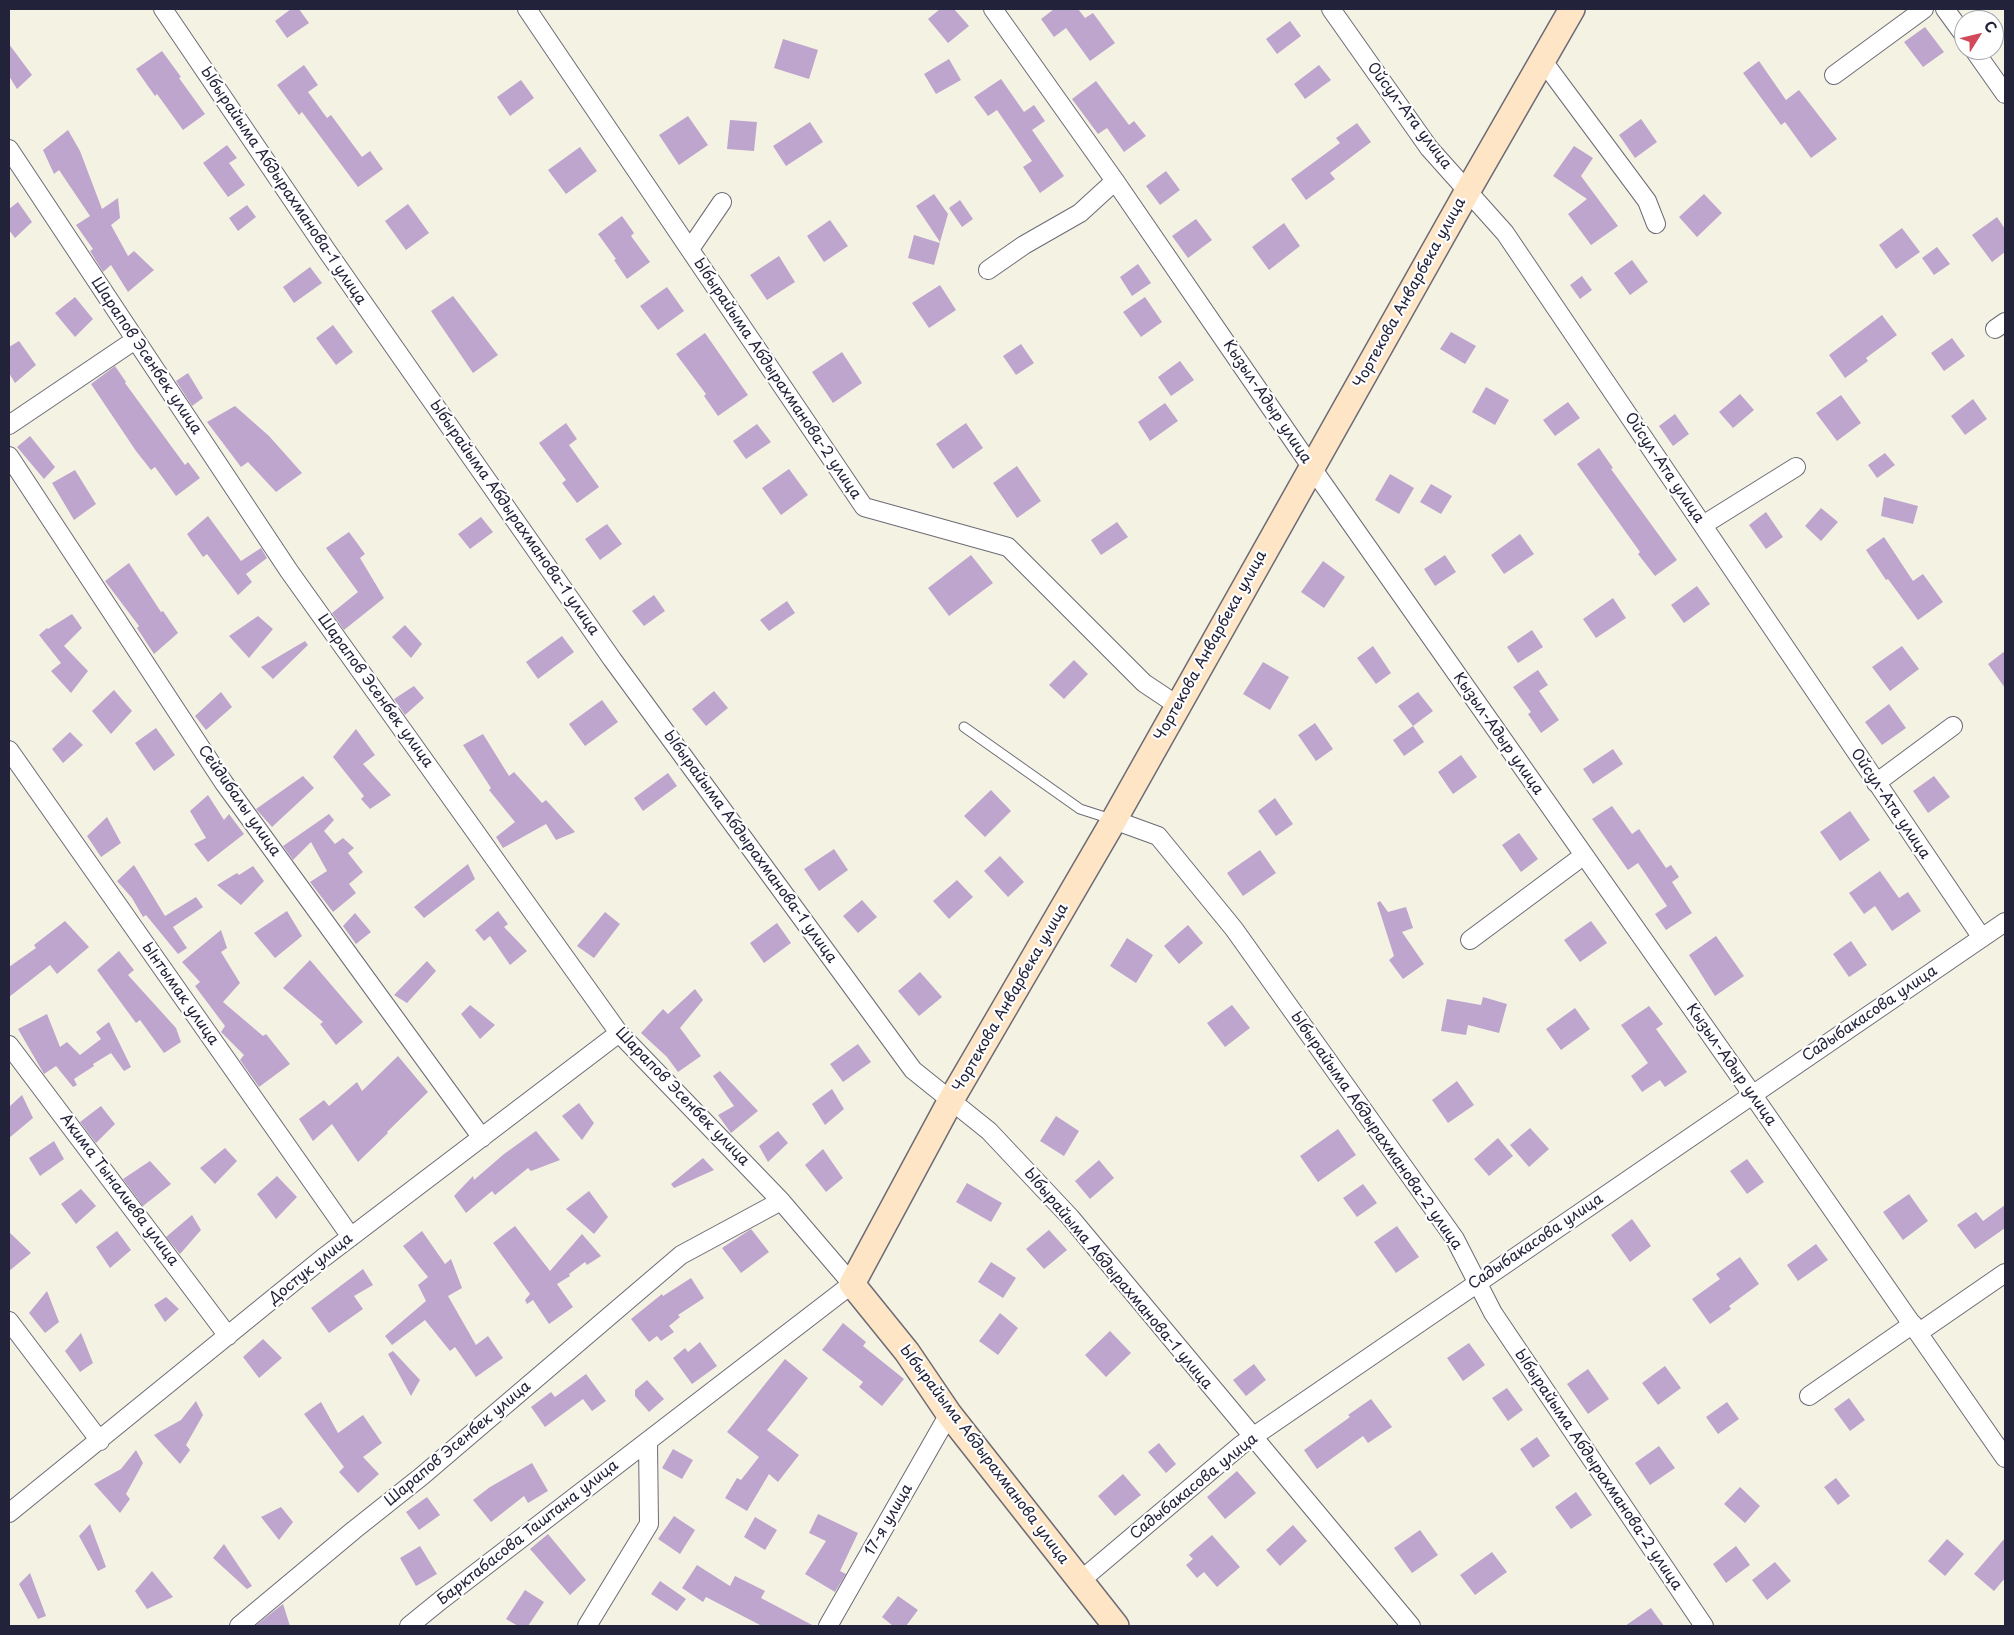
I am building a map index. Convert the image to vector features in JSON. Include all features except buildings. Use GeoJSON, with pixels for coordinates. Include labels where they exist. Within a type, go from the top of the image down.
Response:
{"type":"FeatureCollection","features":[{"type":"Feature","properties":{"kind":"street","name":"Ыбырайыма Абдырахманова-1 улица"},"geometry":{"type":"LineString","coordinates":[[163,9],[327,251],[612,659],[913,1070],[989,1131],[1070,1217],[1411,1626]]}},
{"type":"Feature","properties":{"kind":"street","name":"Ыбырайыма Абдырахманова-2 улица"},"geometry":{"type":"LineString","coordinates":[[527,9],[864,507],[1008,547],[1144,683],[1177,706]]}},
{"type":"Feature","properties":{"kind":"street","name":"Кызыл-Адыр улица"},"geometry":{"type":"LineString","coordinates":[[993,9],[1115,181],[1312,468],[1916,1328],[2005,1458]]}},
{"type":"Feature","properties":{"kind":"street","name":"Ойсул-Ата улица"},"geometry":{"type":"LineString","coordinates":[[1331,9],[1429,148],[1504,233],[1982,938]]}},
{"type":"Feature","properties":{"kind":"street","name":"Чортекова Анварбека улица"},"geometry":{"type":"LineString","coordinates":[[852,1284],[951,1100],[1114,820],[1572,9]]}},
{"type":"Feature","properties":{"kind":"street"},"geometry":{"type":"LineString","coordinates":[[1834,75],[1924,9]]}},
{"type":"Feature","properties":{"kind":"street"},"geometry":{"type":"LineString","coordinates":[[1945,9],[1954,22]]}},
{"type":"Feature","properties":{"kind":"street"},"geometry":{"type":"LineString","coordinates":[[1981,60],[2005,94]]}},
{"type":"Feature","properties":{"kind":"street"},"geometry":{"type":"LineString","coordinates":[[1543,61],[1647,201],[1656,224]]}},
{"type":"Feature","properties":{"kind":"street","name":"Шарапов Эсенбек улица"},"geometry":{"type":"LineString","coordinates":[[9,149],[289,571],[619,1033],[781,1200],[852,1284]]}},
{"type":"Feature","properties":{"kind":"street"},"geometry":{"type":"LineString","coordinates":[[988,270],[1024,245],[1080,213],[1115,181]]}},
{"type":"Feature","properties":{"kind":"street"},"geometry":{"type":"LineString","coordinates":[[690,249],[722,202]]}},
{"type":"Feature","properties":{"kind":"street"},"geometry":{"type":"LineString","coordinates":[[9,425],[135,340]]}},
{"type":"Feature","properties":{"kind":"street","name":"Сейдибалы улица"},"geometry":{"type":"LineString","coordinates":[[9,456],[224,783],[482,1138]]}},
{"type":"Feature","properties":{"kind":"street"},"geometry":{"type":"LineString","coordinates":[[1703,526],[1796,467]]}},
{"type":"Feature","properties":{"kind":"street"},"geometry":{"type":"LineString","coordinates":[[1876,783],[1953,726]]}},
{"type":"Feature","properties":{"kind":"street","name":"Ынтымак улица"},"geometry":{"type":"LineString","coordinates":[[9,750],[350,1237]]}},
{"type":"Feature","properties":{"kind":"street","name":"Ыбырайыма Абдырахманова-2 улица"},"geometry":{"type":"LineString","coordinates":[[1114,820],[1158,836],[1234,929],[1454,1239],[1493,1313],[1704,1626]]}},
{"type":"Feature","properties":{"kind":"street"},"geometry":{"type":"LineString","coordinates":[[1470,940],[1583,856]]}},
{"type":"Feature","properties":{"kind":"street","name":"Садыбакасова улица"},"geometry":{"type":"LineString","coordinates":[[1080,1581],[1242,1445],[2005,922]]}},
{"type":"Feature","properties":{"kind":"street","name":"Достук улица"},"geometry":{"type":"LineString","coordinates":[[9,1512],[100,1441],[350,1237],[619,1033]]}},
{"type":"Feature","properties":{"kind":"street","name":"Акима Тыналиева улица"},"geometry":{"type":"LineString","coordinates":[[9,1046],[228,1336]]}},
{"type":"Feature","properties":{"kind":"street","name":"Шарапов Эсенбек улица"},"geometry":{"type":"LineString","coordinates":[[239,1626],[422,1476],[682,1255],[781,1200]]}},
{"type":"Feature","properties":{"kind":"street"},"geometry":{"type":"LineString","coordinates":[[1809,1396],[2005,1273]]}},
{"type":"Feature","properties":{"kind":"street","name":"Ыбырайыма Абдырахманова улица"},"geometry":{"type":"LineString","coordinates":[[852,1284],[907,1352],[949,1414],[1116,1626]]}},
{"type":"Feature","properties":{"kind":"street","name":"Барктабасова Таштана улица"},"geometry":{"type":"LineString","coordinates":[[409,1626],[852,1284]]}},
{"type":"Feature","properties":{"kind":"street"},"geometry":{"type":"LineString","coordinates":[[9,1321],[100,1441]]}},
{"type":"Feature","properties":{"kind":"street","name":"17-я улица"},"geometry":{"type":"LineString","coordinates":[[828,1626],[949,1414]]}},
{"type":"Feature","properties":{"kind":"street"},"geometry":{"type":"LineString","coordinates":[[587,1626],[649,1524],[648,1442]]}},
{"type":"Feature","properties":{"kind":"lane"},"geometry":{"type":"LineString","coordinates":[[964,727],[1080,809],[1114,820]]}}]}
